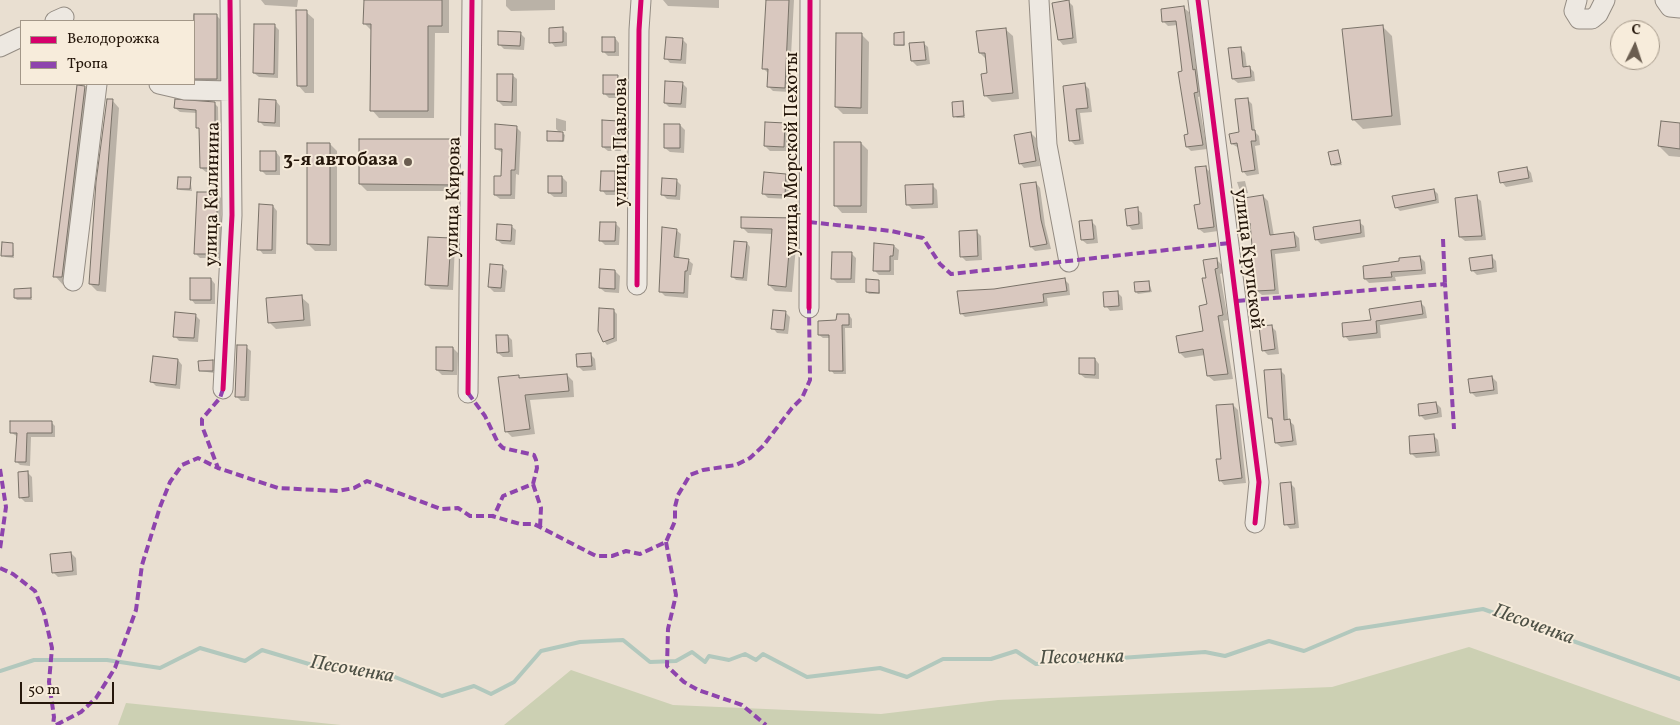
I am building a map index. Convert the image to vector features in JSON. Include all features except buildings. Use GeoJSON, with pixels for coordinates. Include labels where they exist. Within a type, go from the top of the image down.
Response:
{"type":"FeatureCollection","features":[{"type":"Feature","properties":{"kind":"street","name":"улица Калинина"},"geometry":{"type":"LineString","coordinates":[[223,389],[232,215],[230,0]]}},
{"type":"Feature","properties":{"kind":"street","name":"улица Кирова"},"geometry":{"type":"LineString","coordinates":[[468,393],[472,0]]}},
{"type":"Feature","properties":{"kind":"street","name":"улица Павлова"},"geometry":{"type":"LineString","coordinates":[[637,285],[638,30],[641,0]]}},
{"type":"Feature","properties":{"kind":"street","name":"улица Морской Пехоты"},"geometry":{"type":"LineString","coordinates":[[809,308],[810,0]]}},
{"type":"Feature","properties":{"kind":"street"},"geometry":{"type":"LineString","coordinates":[[1039,0],[1047,145],[1068,262]]}},
{"type":"Feature","properties":{"kind":"street","name":"улица Крупской"},"geometry":{"type":"LineString","coordinates":[[1198,0],[1259,482],[1255,523]]}},
{"type":"Feature","properties":{"kind":"street"},"geometry":{"type":"LineString","coordinates":[[1577,0],[1574,11],[1579,19],[1592,19],[1598,14],[1605,0]]}},
{"type":"Feature","properties":{"kind":"street"},"geometry":{"type":"LineString","coordinates":[[1664,0],[1670,7],[1680,8]]}},
{"type":"Feature","properties":{"kind":"street"},"geometry":{"type":"LineString","coordinates":[[0,47],[20,37]]}},
{"type":"Feature","properties":{"kind":"street"},"geometry":{"type":"LineString","coordinates":[[74,281],[97,85]]}},
{"type":"Feature","properties":{"kind":"street"},"geometry":{"type":"LineString","coordinates":[[163,85],[185,90],[230,91]]}},
{"type":"Feature","properties":{"kind":"green space"},"geometry":{"type":"Polygon","coordinates":[[[1469,647],[1680,722],[1680,725],[504,725],[571,670],[673,705],[881,714],[998,700],[1332,687],[1469,647]]]}},
{"type":"Feature","properties":{"kind":"green space"},"geometry":{"type":"Polygon","coordinates":[[[126,703],[341,725],[118,725],[126,703]]]}},
{"type":"Feature","properties":{"kind":"waterway","name":"Песоченка"},"geometry":{"type":"LineString","coordinates":[[0,671],[34,660],[107,660],[160,668],[200,648],[245,661],[262,650],[319,667],[390,675],[442,696],[474,686],[491,694],[514,682],[541,651],[580,642],[623,640],[650,662],[676,661],[692,652],[705,662],[709,656],[729,660],[745,654],[756,660],[763,654],[807,677],[880,668],[907,677],[943,659],[991,659],[1016,651],[1036,664],[1205,652],[1225,656],[1269,641],[1304,651],[1356,629],[1483,609],[1680,679]]}},
{"type":"Feature","properties":{"kind":"marked path"},"geometry":{"type":"LineString","coordinates":[[809,222],[891,231],[923,238],[940,264],[951,274],[1230,243]]}},
{"type":"Feature","properties":{"kind":"marked path"},"geometry":{"type":"LineString","coordinates":[[1443,239],[1445,284]]}},
{"type":"Feature","properties":{"kind":"marked path"},"geometry":{"type":"LineString","coordinates":[[1237,301],[1445,284],[1454,429]]}},
{"type":"Feature","properties":{"kind":"marked path"},"geometry":{"type":"LineString","coordinates":[[223,389],[220,398],[202,419],[202,426],[218,468],[278,488],[338,491],[354,488],[367,481],[441,509],[458,508],[470,516],[492,516],[520,524],[534,524],[596,556],[612,556],[626,551],[640,554],[666,542],[675,521],[675,507],[678,495],[690,475],[703,470],[736,465],[750,458],[763,446],[802,398],[810,380],[809,308]]}},
{"type":"Feature","properties":{"kind":"marked path"},"geometry":{"type":"LineString","coordinates":[[468,393],[485,416],[498,443],[503,448],[534,455],[536,460],[537,468],[533,484],[503,496],[494,516]]}},
{"type":"Feature","properties":{"kind":"marked path"},"geometry":{"type":"LineString","coordinates":[[56,725],[81,712],[96,698],[115,668],[136,610],[142,565],[170,482],[182,465],[198,458],[218,468]]}},
{"type":"Feature","properties":{"kind":"marked path"},"geometry":{"type":"LineString","coordinates":[[0,469],[6,507],[0,549]]}},
{"type":"Feature","properties":{"kind":"marked path"},"geometry":{"type":"LineString","coordinates":[[533,484],[541,508],[540,528]]}},
{"type":"Feature","properties":{"kind":"marked path"},"geometry":{"type":"LineString","coordinates":[[666,542],[676,595],[668,629],[667,666],[684,682],[698,690],[742,705],[766,725]]}},
{"type":"Feature","properties":{"kind":"marked path"},"geometry":{"type":"LineString","coordinates":[[0,568],[13,574],[35,591],[44,613],[52,648],[49,682],[54,717],[53,725]]}},
{"type":"Feature","properties":{"kind":"cycle path"},"geometry":{"type":"LineString","coordinates":[[223,389],[232,215],[230,0]]}},
{"type":"Feature","properties":{"kind":"cycle path"},"geometry":{"type":"LineString","coordinates":[[468,393],[472,0]]}},
{"type":"Feature","properties":{"kind":"cycle path"},"geometry":{"type":"LineString","coordinates":[[637,285],[639,30],[641,0]]}},
{"type":"Feature","properties":{"kind":"cycle path"},"geometry":{"type":"LineString","coordinates":[[809,308],[810,0]]}},
{"type":"Feature","properties":{"kind":"cycle path"},"geometry":{"type":"LineString","coordinates":[[1198,0],[1259,482],[1255,523]]}},
{"type":"Feature","properties":{"kind":"place","name":"3-я автобаза"},"geometry":{"type":"Point","coordinates":[408,162]}}]}
